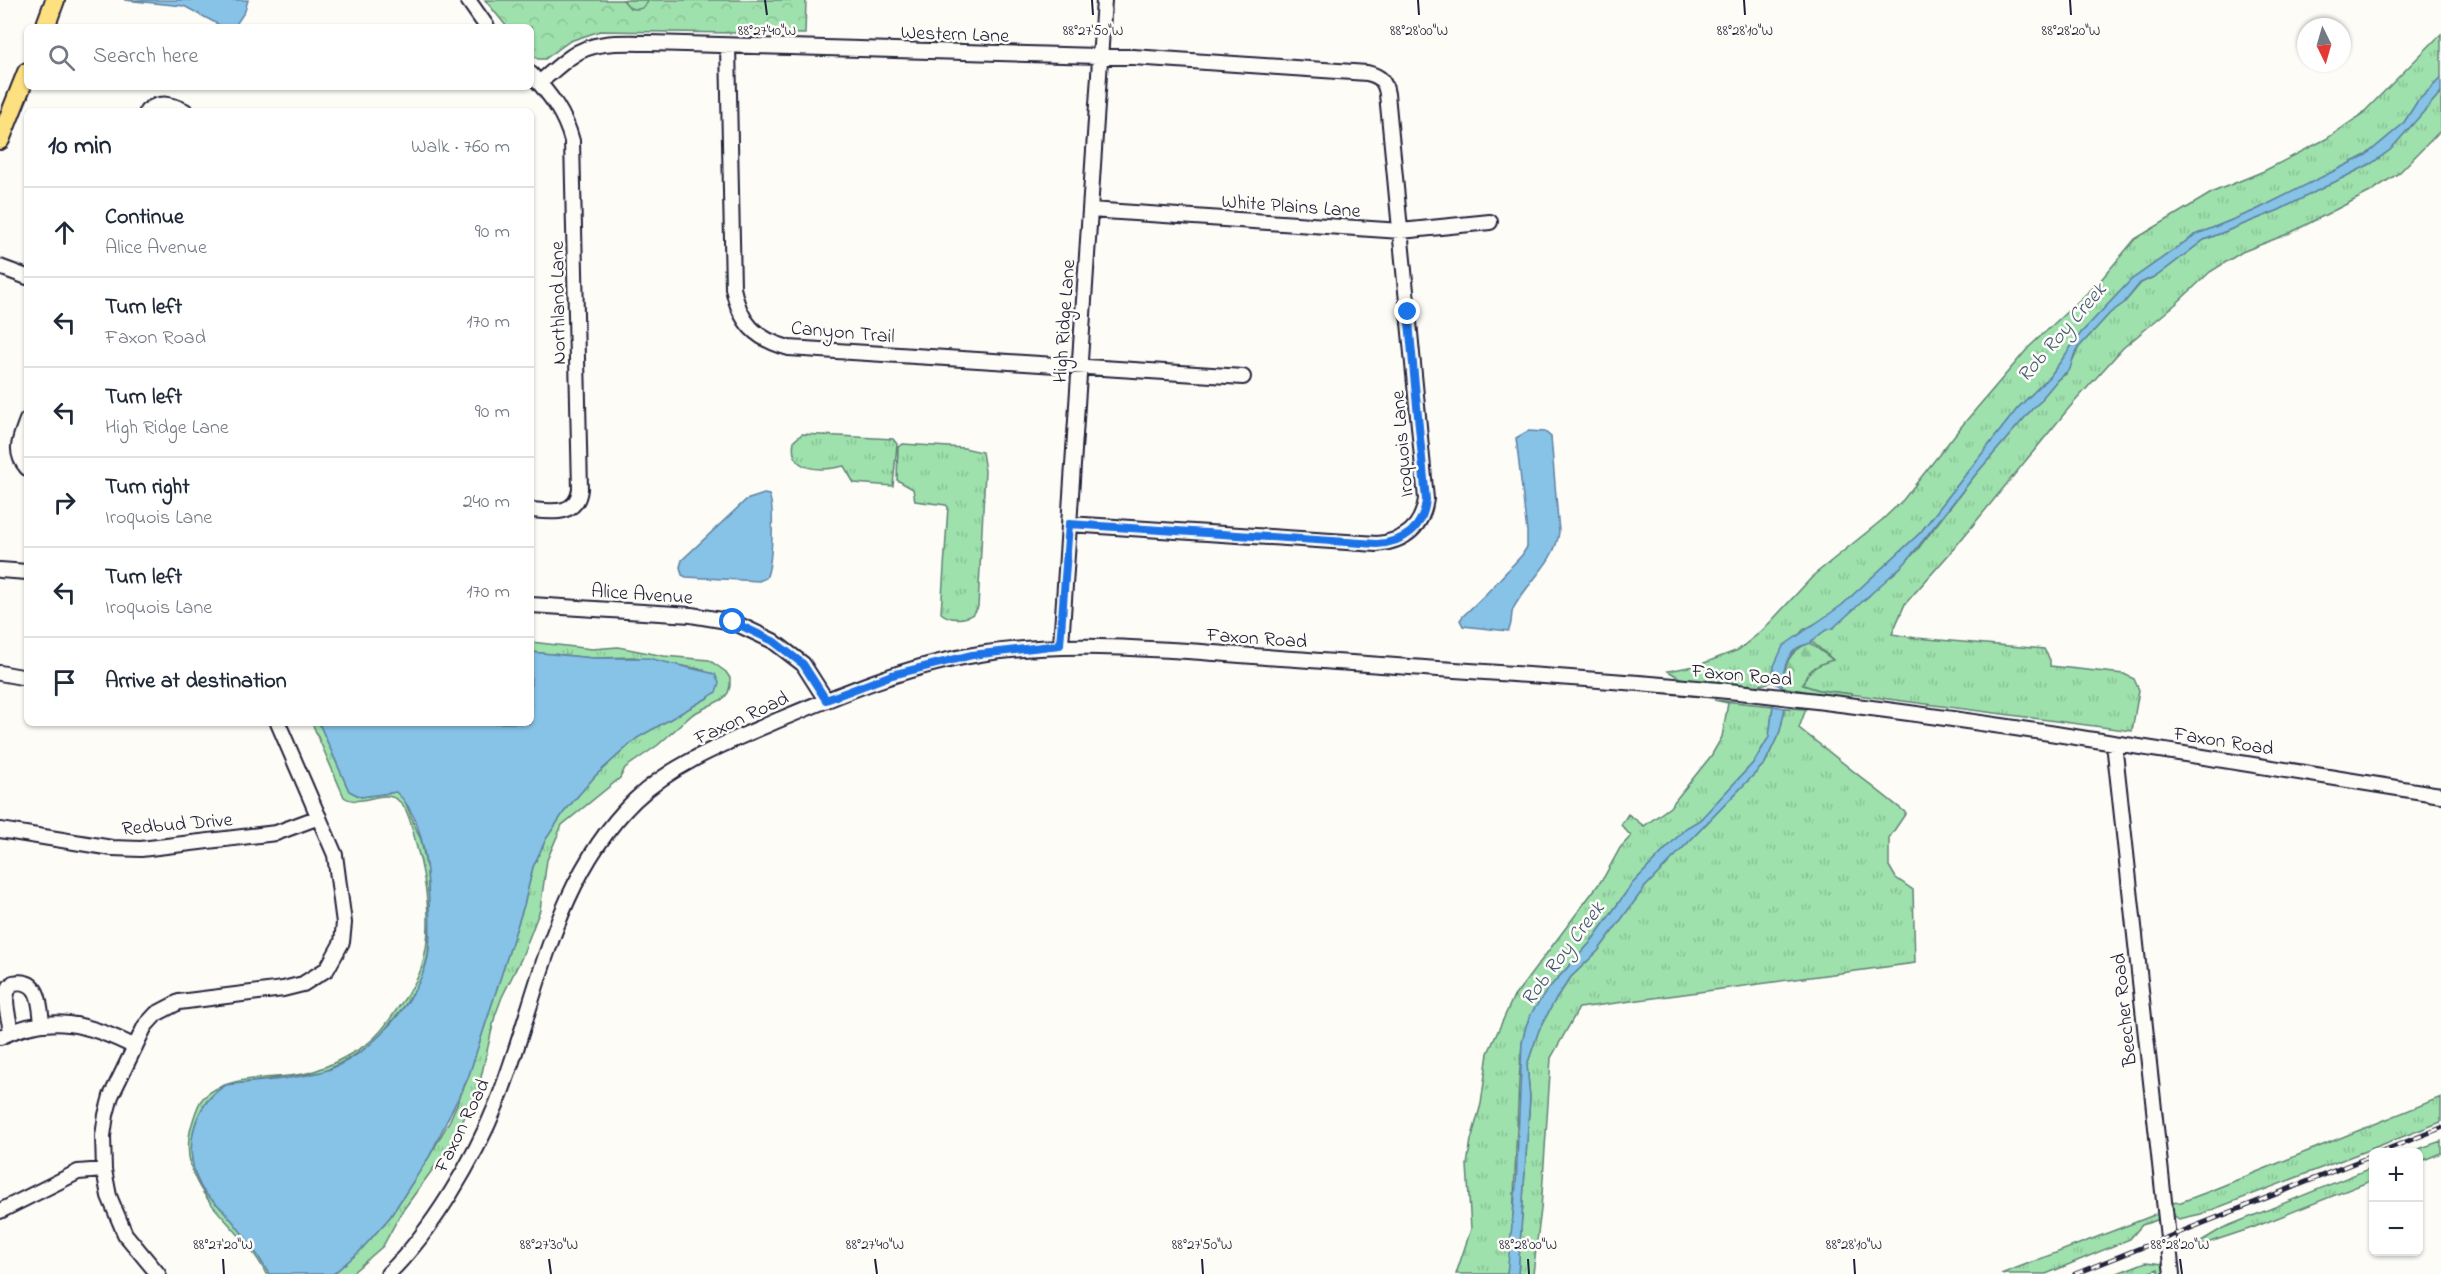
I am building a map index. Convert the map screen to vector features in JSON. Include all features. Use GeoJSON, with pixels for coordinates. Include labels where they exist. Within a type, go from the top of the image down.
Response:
{"type":"FeatureCollection","features":[{"type":"Feature","properties":{"kind":"main road"},"geometry":{"type":"LineString","coordinates":[[46,24],[55,0]]}},
{"type":"Feature","properties":{"kind":"main road"},"geometry":{"type":"LineString","coordinates":[[0,140],[24,80]]}},
{"type":"Feature","properties":{"kind":"street"},"geometry":{"type":"LineString","coordinates":[[468,0],[485,24]]}},
{"type":"Feature","properties":{"kind":"street","name":"High Ridge Lane"},"geometry":{"type":"LineString","coordinates":[[1060,645],[1104,0]]}},
{"type":"Feature","properties":{"kind":"street","name":"Western Lane"},"geometry":{"type":"LineString","coordinates":[[535,78],[574,54],[604,44],[650,42],[1101,57],[1367,72],[1380,78]]}},
{"type":"Feature","properties":{"kind":"street","name":"Canyon Trail"},"geometry":{"type":"LineString","coordinates":[[728,46],[733,288],[736,305],[745,321],[761,337],[789,348],[1244,377]]}},
{"type":"Feature","properties":{"kind":"street","name":"Northland Lane"},"geometry":{"type":"LineString","coordinates":[[534,510],[561,511],[573,506],[578,501],[580,489],[573,147],[566,122],[535,78]]}},
{"type":"Feature","properties":{"kind":"street","name":"Iroquois Lane"},"geometry":{"type":"LineString","coordinates":[[1069,524],[1377,544],[1396,541],[1413,531],[1422,517],[1426,500],[1387,94],[1380,78]]}},
{"type":"Feature","properties":{"kind":"street"},"geometry":{"type":"LineString","coordinates":[[153,108],[169,104],[178,108]]}},
{"type":"Feature","properties":{"kind":"street","name":"White Plains Lane"},"geometry":{"type":"LineString","coordinates":[[1090,210],[1401,231],[1490,222]]}},
{"type":"Feature","properties":{"kind":"street"},"geometry":{"type":"LineString","coordinates":[[0,267],[24,277]]}},
{"type":"Feature","properties":{"kind":"street"},"geometry":{"type":"LineString","coordinates":[[24,428],[18,444],[24,464]]}},
{"type":"Feature","properties":{"kind":"street"},"geometry":{"type":"LineString","coordinates":[[0,570],[24,572]]}},
{"type":"Feature","properties":{"kind":"street","name":"Alice Avenue"},"geometry":{"type":"LineString","coordinates":[[534,605],[691,615],[733,622],[773,641],[803,664],[826,700]]}},
{"type":"Feature","properties":{"kind":"street","name":"Faxon Road"},"geometry":{"type":"LineString","coordinates":[[388,1274],[440,1209],[471,1157],[497,1104],[555,929],[580,872],[608,829],[639,796],[680,767],[732,740],[826,700],[892,675],[972,655],[1060,645],[1153,649],[1553,677],[1793,698],[2114,743],[2441,795]]}},
{"type":"Feature","properties":{"kind":"street"},"geometry":{"type":"LineString","coordinates":[[0,674],[24,678]]}},
{"type":"Feature","properties":{"kind":"street"},"geometry":{"type":"LineString","coordinates":[[158,1274],[125,1234],[110,1196],[104,1170],[103,1136],[106,1115],[111,1096],[135,1047],[150,1020],[171,1005],[187,999],[294,987],[312,980],[327,969],[342,942],[344,923],[335,855],[279,726]]}},
{"type":"Feature","properties":{"kind":"street","name":"Beecher Road"},"geometry":{"type":"LineString","coordinates":[[2114,743],[2172,1274]]}},
{"type":"Feature","properties":{"kind":"street","name":"Redbud Drive"},"geometry":{"type":"LineString","coordinates":[[0,830],[112,848],[141,849],[276,833],[319,817]]}},
{"type":"Feature","properties":{"kind":"street"},"geometry":{"type":"LineString","coordinates":[[42,1024],[40,1002],[33,987],[23,981],[13,983],[6,991],[6,1034],[42,1024],[68,1023],[90,1027],[135,1047]]}},
{"type":"Feature","properties":{"kind":"street"},"geometry":{"type":"LineString","coordinates":[[0,1211],[78,1172],[104,1170]]}},
{"type":"Feature","properties":{"kind":"green space"},"geometry":{"type":"Polygon","coordinates":[[[485,0],[806,0],[805,34],[600,31],[570,41],[545,59],[534,56],[534,24],[505,24],[485,0]]]}},
{"type":"Feature","properties":{"kind":"green space"},"geometry":{"type":"Polygon","coordinates":[[[623,0],[649,0],[644,7],[636,9],[630,8],[623,0]]]}},
{"type":"Feature","properties":{"kind":"green space"},"geometry":{"type":"Polygon","coordinates":[[[2441,34],[2441,78],[2417,102],[2403,124],[2366,155],[2254,211],[2195,235],[2131,280],[2081,333],[2051,375],[2017,409],[1920,533],[1842,605],[1826,618],[1803,630],[1774,666],[1772,682],[1749,688],[1685,681],[1668,671],[1699,665],[1738,650],[1763,630],[1815,574],[1882,520],[1903,500],[2029,347],[2100,281],[2135,239],[2213,192],[2264,171],[2326,139],[2362,114],[2441,34]]]}},
{"type":"Feature","properties":{"kind":"green space"},"geometry":{"type":"Polygon","coordinates":[[[2441,92],[2441,130],[2399,173],[2370,192],[2290,233],[2242,252],[2210,272],[2123,348],[2069,408],[1951,552],[1905,604],[1892,634],[2044,649],[2050,660],[2050,666],[2124,674],[2134,679],[2139,690],[2132,731],[1819,690],[1803,685],[1813,668],[1832,659],[1811,641],[1869,596],[1917,550],[1976,474],[2058,379],[2066,374],[2079,347],[2141,283],[2158,275],[2204,240],[2279,210],[2372,163],[2390,150],[2441,92]]]}},
{"type":"Feature","properties":{"kind":"green space"},"geometry":{"type":"Polygon","coordinates":[[[802,434],[893,439],[897,444],[893,486],[854,483],[844,466],[817,469],[801,464],[796,459],[794,441],[802,434]]]}},
{"type":"Feature","properties":{"kind":"green space"},"geometry":{"type":"Polygon","coordinates":[[[903,444],[964,448],[982,452],[985,471],[978,607],[972,615],[967,617],[951,618],[941,613],[948,507],[915,501],[913,489],[897,480],[898,447],[903,444]]]}},
{"type":"Feature","properties":{"kind":"green space"},"geometry":{"type":"Polygon","coordinates":[[[534,642],[592,649],[618,647],[664,656],[709,660],[726,672],[730,678],[730,686],[723,699],[693,714],[658,745],[625,768],[620,778],[562,825],[547,860],[540,910],[521,959],[502,997],[495,1016],[479,1086],[454,1140],[401,1213],[383,1246],[351,1274],[333,1274],[359,1252],[390,1217],[450,1120],[468,1078],[524,905],[533,867],[546,839],[564,812],[596,775],[637,738],[709,697],[704,670],[634,657],[593,658],[534,652],[534,642]]]}},
{"type":"Feature","properties":{"kind":"green space"},"geometry":{"type":"Polygon","coordinates":[[[1810,643],[1833,660],[1814,668],[1807,675],[1803,685],[1819,690],[1852,694],[1851,698],[1782,687],[1786,665],[1792,654],[1810,643]]]}},
{"type":"Feature","properties":{"kind":"green space"},"geometry":{"type":"Polygon","coordinates":[[[1714,700],[1773,706],[1769,737],[1754,762],[1700,820],[1686,828],[1632,884],[1590,943],[1548,989],[1526,1026],[1522,1043],[1519,1081],[1512,1242],[1507,1274],[1456,1274],[1471,1229],[1467,1165],[1481,1104],[1488,1053],[1513,998],[1604,877],[1620,848],[1631,836],[1621,825],[1628,814],[1644,826],[1670,807],[1711,756],[1722,737],[1728,703],[1714,700]]]}},
{"type":"Feature","properties":{"kind":"green space"},"geometry":{"type":"Polygon","coordinates":[[[1785,708],[1806,709],[1799,728],[1906,813],[1889,838],[1889,866],[1896,878],[1913,890],[1915,963],[1579,1008],[1551,1058],[1541,1209],[1533,1274],[1518,1274],[1530,1098],[1527,1065],[1539,1030],[1571,977],[1598,951],[1645,887],[1765,763],[1780,731],[1785,708]]]}},
{"type":"Feature","properties":{"kind":"green space"},"geometry":{"type":"Polygon","coordinates":[[[313,726],[320,726],[349,791],[361,797],[396,792],[404,799],[421,840],[427,870],[430,919],[428,955],[421,981],[405,1005],[373,1044],[323,1072],[226,1085],[205,1104],[198,1117],[194,1130],[192,1159],[201,1187],[242,1233],[269,1274],[266,1274],[242,1239],[213,1206],[201,1189],[192,1171],[188,1150],[191,1127],[199,1104],[213,1090],[224,1085],[250,1079],[303,1074],[318,1070],[348,1056],[376,1036],[384,1027],[413,986],[425,954],[428,923],[426,890],[406,810],[400,802],[387,796],[358,801],[344,797],[313,726]]]}},
{"type":"Feature","properties":{"kind":"green space"},"geometry":{"type":"Polygon","coordinates":[[[2441,1097],[2441,1122],[2201,1214],[2179,1219],[2173,1215],[2170,1203],[2181,1202],[2441,1097]]]}},
{"type":"Feature","properties":{"kind":"green space"},"geometry":{"type":"Polygon","coordinates":[[[2441,1141],[2441,1153],[2423,1160],[2421,1148],[2441,1141]]]}},
{"type":"Feature","properties":{"kind":"green space"},"geometry":{"type":"Polygon","coordinates":[[[2369,1169],[2369,1182],[2252,1228],[2186,1250],[2223,1228],[2369,1169]]]}},
{"type":"Feature","properties":{"kind":"green space"},"geometry":{"type":"Polygon","coordinates":[[[2157,1214],[2159,1217],[2157,1220],[2142,1225],[2130,1239],[2046,1274],[2001,1274],[2157,1214]]]}},
{"type":"Feature","properties":{"kind":"green space"},"geometry":{"type":"Polygon","coordinates":[[[2146,1262],[2163,1264],[2164,1274],[2159,1274],[2158,1269],[2144,1274],[2115,1274],[2146,1262]]]}},
{"type":"Feature","properties":{"kind":"water"},"geometry":{"type":"Polygon","coordinates":[[[124,0],[248,0],[245,11],[236,24],[217,24],[184,6],[124,0]]]}},
{"type":"Feature","properties":{"kind":"water"},"geometry":{"type":"Polygon","coordinates":[[[2441,78],[2441,92],[2390,150],[2372,163],[2279,210],[2204,240],[2158,275],[2140,283],[2124,303],[2110,313],[2079,347],[2070,369],[2058,379],[1976,474],[1905,563],[1833,628],[1793,652],[1785,666],[1782,687],[1772,682],[1774,666],[1783,646],[1842,605],[1920,533],[2017,409],[2051,375],[2081,333],[2131,280],[2195,235],[2254,211],[2366,155],[2403,124],[2417,102],[2441,78]]]}},
{"type":"Feature","properties":{"kind":"water"},"geometry":{"type":"Polygon","coordinates":[[[1528,431],[1545,432],[1551,437],[1559,532],[1557,543],[1547,563],[1513,609],[1508,631],[1463,626],[1460,620],[1463,616],[1485,595],[1527,547],[1516,438],[1528,431]]]}},
{"type":"Feature","properties":{"kind":"water"},"geometry":{"type":"Polygon","coordinates":[[[764,494],[769,495],[771,502],[772,524],[770,562],[766,578],[759,581],[682,575],[680,567],[682,560],[746,500],[764,494]]]}},
{"type":"Feature","properties":{"kind":"water"},"geometry":{"type":"Polygon","coordinates":[[[534,652],[593,658],[648,658],[715,674],[719,683],[716,692],[709,697],[637,738],[596,775],[564,812],[546,839],[533,867],[524,905],[468,1078],[429,1157],[390,1217],[359,1252],[333,1274],[269,1274],[242,1233],[201,1187],[192,1159],[194,1130],[198,1117],[205,1104],[226,1085],[310,1075],[338,1065],[356,1055],[388,1027],[402,1010],[414,992],[428,957],[430,929],[428,884],[416,822],[404,800],[396,792],[361,797],[349,791],[320,726],[534,726],[534,652]]]}},
{"type":"Feature","properties":{"kind":"water"},"geometry":{"type":"Polygon","coordinates":[[[1773,706],[1785,708],[1780,731],[1765,763],[1645,887],[1598,951],[1571,977],[1539,1030],[1527,1065],[1530,1097],[1518,1274],[1507,1274],[1516,1186],[1522,1043],[1532,1012],[1548,989],[1590,943],[1632,884],[1686,828],[1700,820],[1754,762],[1769,737],[1773,706]]]}},
{"type":"Feature","properties":{"kind":"railway"},"geometry":{"type":"LineString","coordinates":[[2390,1148],[2441,1128]]}},
{"type":"Feature","properties":{"kind":"railway"},"geometry":{"type":"LineString","coordinates":[[2075,1274],[2369,1157]]}},
{"type":"Feature","properties":{"kind":"route"},"geometry":{"type":"LineString","coordinates":[[733,622],[773,641],[803,664],[826,700],[892,675],[972,655],[1060,645],[1069,524],[1377,544],[1406,537],[1419,524],[1425,510],[1426,500],[1408,312]]}},
{"type":"Feature","properties":{"kind":"water label","name":"Rob Roy Creek"},"geometry":{"type":"Point","coordinates":[2061,332]}},
{"type":"Feature","properties":{"kind":"water label","name":"Rob Roy Creek"},"geometry":{"type":"Point","coordinates":[1562,953]}}]}
